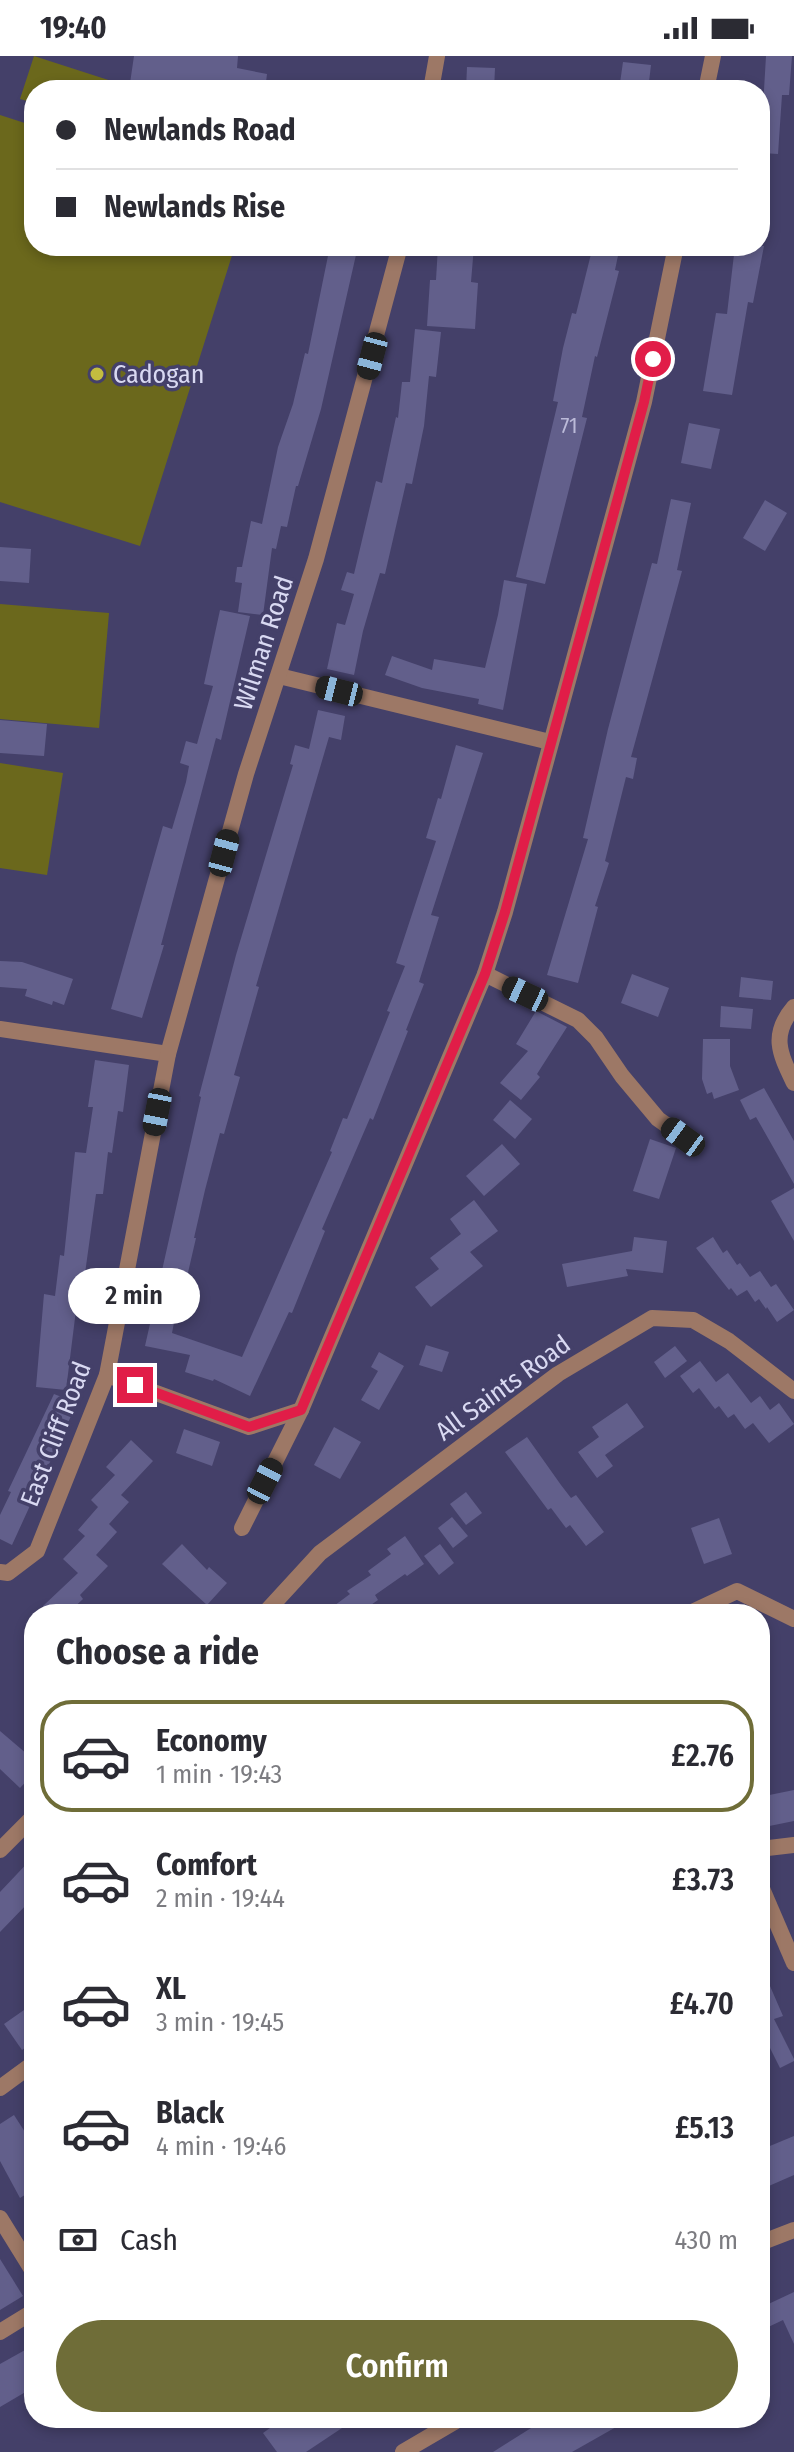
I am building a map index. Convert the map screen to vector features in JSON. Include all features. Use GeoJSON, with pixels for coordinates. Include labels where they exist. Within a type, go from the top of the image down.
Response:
{"type":"FeatureCollection","features":[{"type":"Feature","properties":{"kind":"street"},"geometry":{"type":"LineString","coordinates":[[433,80],[437,56]]}},
{"type":"Feature","properties":{"kind":"street"},"geometry":{"type":"LineString","coordinates":[[708,80],[713,56]]}},
{"type":"Feature","properties":{"kind":"street","name":"Wilman Road"},"geometry":{"type":"LineString","coordinates":[[168,1054],[246,774],[316,559],[397,256]]}},
{"type":"Feature","properties":{"kind":"street"},"geometry":{"type":"LineString","coordinates":[[242,1528],[301,1410],[485,974],[505,912],[644,402],[674,256]]}},
{"type":"Feature","properties":{"kind":"street"},"geometry":{"type":"LineString","coordinates":[[279,676],[550,742]]}},
{"type":"Feature","properties":{"kind":"street"},"geometry":{"type":"LineString","coordinates":[[485,974],[578,1020],[596,1038],[658,1119],[692,1143]]}},
{"type":"Feature","properties":{"kind":"street"},"geometry":{"type":"LineString","coordinates":[[794,1007],[781,1030],[779,1051],[794,1083]]}},
{"type":"Feature","properties":{"kind":"street"},"geometry":{"type":"LineString","coordinates":[[0,1029],[168,1054]]}},
{"type":"Feature","properties":{"kind":"street","name":"East Cliff Road"},"geometry":{"type":"LineString","coordinates":[[0,1572],[8,1573],[37,1551],[107,1375],[168,1054]]}},
{"type":"Feature","properties":{"kind":"street","name":"All Saints Road"},"geometry":{"type":"LineString","coordinates":[[273,1604],[320,1553],[558,1374],[652,1318],[693,1320],[729,1341],[794,1391]]}},
{"type":"Feature","properties":{"kind":"street"},"geometry":{"type":"LineString","coordinates":[[107,1375],[249,1427],[301,1410]]}},
{"type":"Feature","properties":{"kind":"street"},"geometry":{"type":"LineString","coordinates":[[709,1604],[737,1591],[763,1604]]}},
{"type":"Feature","properties":{"kind":"street"},"geometry":{"type":"LineString","coordinates":[[770,1607],[794,1619]]}},
{"type":"Feature","properties":{"kind":"street"},"geometry":{"type":"LineString","coordinates":[[0,1850],[24,1826]]}},
{"type":"Feature","properties":{"kind":"street"},"geometry":{"type":"LineString","coordinates":[[770,1848],[794,1845]]}},
{"type":"Feature","properties":{"kind":"street"},"geometry":{"type":"LineString","coordinates":[[770,1907],[794,1963]]}},
{"type":"Feature","properties":{"kind":"street"},"geometry":{"type":"LineString","coordinates":[[0,2088],[24,2070]]}},
{"type":"Feature","properties":{"kind":"street"},"geometry":{"type":"LineString","coordinates":[[0,2218],[24,2257]]}},
{"type":"Feature","properties":{"kind":"street"},"geometry":{"type":"LineString","coordinates":[[770,2239],[794,2230]]}},
{"type":"Feature","properties":{"kind":"street"},"geometry":{"type":"LineString","coordinates":[[0,2332],[24,2317]]}},
{"type":"Feature","properties":{"kind":"street"},"geometry":{"type":"LineString","coordinates":[[403,2452],[444,2428]]}},
{"type":"Feature","properties":{"kind":"shaded area"},"geometry":{"type":"Polygon","coordinates":[[[34,56],[108,80],[26,80],[34,56]]]}},
{"type":"Feature","properties":{"kind":"shaded area","name":"Cadogan"},"geometry":{"type":"Polygon","coordinates":[[[0,115],[24,123],[24,256],[232,256],[140,546],[0,502],[0,115]]]}},
{"type":"Feature","properties":{"kind":"shaded area"},"geometry":{"type":"Polygon","coordinates":[[[0,604],[109,613],[99,728],[0,719],[0,604]]]}},
{"type":"Feature","properties":{"kind":"shaded area"},"geometry":{"type":"Polygon","coordinates":[[[0,763],[63,773],[47,875],[0,868],[0,763]]]}},
{"type":"Feature","properties":{"kind":"building"},"geometry":{"type":"Polygon","coordinates":[[[134,56],[238,56],[237,68],[267,74],[266,80],[130,80],[134,56]]]}},
{"type":"Feature","properties":{"kind":"building"},"geometry":{"type":"Polygon","coordinates":[[[766,56],[792,56],[789,95],[782,95],[778,154],[770,154],[770,80],[765,80],[766,56]]]}},
{"type":"Feature","properties":{"kind":"building"},"geometry":{"type":"Polygon","coordinates":[[[623,62],[651,65],[649,80],[620,80],[623,62]]]}},
{"type":"Feature","properties":{"kind":"building"},"geometry":{"type":"Polygon","coordinates":[[[467,67],[495,68],[494,80],[466,80],[467,67]]]}},
{"type":"Feature","properties":{"kind":"building"},"geometry":{"type":"Polygon","coordinates":[[[328,256],[356,256],[321,409],[296,486],[287,527],[281,526],[276,549],[272,548],[263,615],[238,612],[242,583],[235,582],[237,567],[242,567],[251,521],[262,524],[278,447],[293,404],[305,353],[308,354],[328,256]]]}},
{"type":"Feature","properties":{"kind":"building"},"geometry":{"type":"Polygon","coordinates":[[[437,256],[473,256],[471,282],[478,283],[475,329],[427,326],[430,280],[436,280],[437,256]]]}},
{"type":"Feature","properties":{"kind":"building"},"geometry":{"type":"Polygon","coordinates":[[[590,256],[618,256],[615,270],[619,271],[582,417],[587,418],[545,584],[516,577],[558,402],[553,401],[563,348],[572,313],[576,314],[590,256]]]}},
{"type":"Feature","properties":{"kind":"building"},"geometry":{"type":"Polygon","coordinates":[[[734,256],[762,256],[753,303],[748,302],[732,395],[703,391],[716,313],[727,314],[734,256]]]}},
{"type":"Feature","properties":{"kind":"building"},"geometry":{"type":"Polygon","coordinates":[[[415,329],[441,332],[436,377],[429,376],[424,426],[412,484],[406,483],[385,574],[380,573],[354,675],[327,669],[337,623],[345,625],[354,594],[341,590],[347,572],[354,574],[376,481],[382,483],[398,418],[402,382],[410,382],[415,329]]]}},
{"type":"Feature","properties":{"kind":"building"},"geometry":{"type":"Polygon","coordinates":[[[689,423],[720,429],[711,469],[681,463],[689,423]]]}},
{"type":"Feature","properties":{"kind":"building"},"geometry":{"type":"Polygon","coordinates":[[[671,499],[691,503],[677,570],[682,571],[631,757],[637,758],[633,779],[626,777],[605,861],[609,863],[595,906],[598,907],[578,983],[547,975],[588,839],[583,838],[608,729],[652,563],[657,564],[671,499]]]}},
{"type":"Feature","properties":{"kind":"building"},"geometry":{"type":"Polygon","coordinates":[[[765,500],[787,513],[765,551],[743,538],[765,500]]]}},
{"type":"Feature","properties":{"kind":"building"},"geometry":{"type":"Polygon","coordinates":[[[0,547],[31,549],[29,583],[0,581],[0,547]]]}},
{"type":"Feature","properties":{"kind":"building"},"geometry":{"type":"Polygon","coordinates":[[[504,580],[527,584],[503,710],[478,704],[479,699],[422,688],[385,675],[392,656],[432,670],[434,659],[485,668],[504,580]]]}},
{"type":"Feature","properties":{"kind":"building"},"geometry":{"type":"Polygon","coordinates":[[[220,610],[250,616],[221,740],[216,738],[161,945],[164,945],[142,1018],[111,1009],[163,826],[172,829],[186,782],[189,766],[180,763],[186,741],[197,744],[213,686],[204,684],[220,610]]]}},
{"type":"Feature","properties":{"kind":"building"},"geometry":{"type":"Polygon","coordinates":[[[318,710],[345,716],[341,740],[329,737],[256,986],[259,987],[234,1075],[240,1077],[224,1134],[220,1133],[187,1277],[183,1276],[172,1333],[242,1357],[332,1152],[343,1118],[347,1119],[390,1012],[387,1011],[405,966],[396,963],[436,841],[426,838],[456,745],[483,753],[431,915],[439,917],[419,982],[424,984],[408,1031],[373,1120],[370,1118],[322,1229],[325,1231],[292,1313],[289,1312],[250,1396],[214,1379],[185,1372],[190,1355],[145,1346],[199,1096],[236,955],[293,765],[290,764],[295,745],[309,749],[318,710]]]}},
{"type":"Feature","properties":{"kind":"building"},"geometry":{"type":"Polygon","coordinates":[[[0,720],[47,724],[44,756],[0,753],[0,720]]]}},
{"type":"Feature","properties":{"kind":"building"},"geometry":{"type":"Polygon","coordinates":[[[0,961],[22,962],[73,979],[64,1005],[53,1001],[52,1005],[25,996],[27,989],[0,987],[0,961]]]}},
{"type":"Feature","properties":{"kind":"building"},"geometry":{"type":"Polygon","coordinates":[[[632,974],[669,988],[658,1017],[621,1003],[632,974]]]}},
{"type":"Feature","properties":{"kind":"building"},"geometry":{"type":"Polygon","coordinates":[[[741,977],[773,981],[771,1000],[739,997],[741,977]]]}},
{"type":"Feature","properties":{"kind":"building"},"geometry":{"type":"Polygon","coordinates":[[[721,1006],[753,1009],[751,1029],[720,1027],[721,1006]]]}},
{"type":"Feature","properties":{"kind":"building"},"geometry":{"type":"Polygon","coordinates":[[[536,1011],[567,1027],[537,1074],[540,1077],[521,1100],[500,1083],[528,1051],[516,1044],[536,1011]]]}},
{"type":"Feature","properties":{"kind":"building"},"geometry":{"type":"Polygon","coordinates":[[[703,1039],[730,1039],[730,1066],[739,1090],[714,1099],[712,1092],[707,1094],[702,1079],[703,1039]]]}},
{"type":"Feature","properties":{"kind":"building"},"geometry":{"type":"Polygon","coordinates":[[[95,1060],[129,1065],[123,1112],[118,1111],[112,1153],[108,1152],[103,1194],[96,1194],[82,1295],[78,1294],[66,1390],[36,1387],[44,1294],[55,1296],[60,1255],[64,1256],[75,1152],[86,1153],[93,1107],[88,1107],[95,1060]]]}},
{"type":"Feature","properties":{"kind":"building"},"geometry":{"type":"Polygon","coordinates":[[[764,1088],[794,1141],[794,1184],[756,1117],[750,1120],[740,1100],[764,1088]]]}},
{"type":"Feature","properties":{"kind":"building"},"geometry":{"type":"Polygon","coordinates":[[[510,1100],[532,1119],[515,1139],[493,1120],[510,1100]]]}},
{"type":"Feature","properties":{"kind":"building"},"geometry":{"type":"Polygon","coordinates":[[[650,1139],[676,1148],[659,1199],[633,1191],[650,1139]]]}},
{"type":"Feature","properties":{"kind":"building"},"geometry":{"type":"Polygon","coordinates":[[[502,1144],[520,1164],[484,1196],[466,1176],[502,1144]]]}},
{"type":"Feature","properties":{"kind":"building"},"geometry":{"type":"Polygon","coordinates":[[[794,1188],[794,1241],[771,1201],[794,1188]]]}},
{"type":"Feature","properties":{"kind":"building"},"geometry":{"type":"Polygon","coordinates":[[[474,1200],[498,1231],[470,1252],[483,1266],[431,1307],[415,1287],[439,1269],[430,1258],[461,1234],[450,1219],[474,1200]]]}},
{"type":"Feature","properties":{"kind":"building"},"geometry":{"type":"Polygon","coordinates":[[[634,1237],[667,1241],[663,1273],[626,1269],[628,1276],[567,1287],[562,1264],[632,1251],[634,1237]]]}},
{"type":"Feature","properties":{"kind":"building"},"geometry":{"type":"Polygon","coordinates":[[[713,1237],[723,1253],[727,1250],[750,1277],[760,1271],[771,1287],[776,1284],[794,1310],[777,1322],[767,1307],[759,1299],[755,1302],[747,1290],[737,1296],[731,1288],[729,1290],[696,1248],[713,1237]]]}},
{"type":"Feature","properties":{"kind":"building"},"geometry":{"type":"Polygon","coordinates":[[[426,1345],[449,1352],[442,1372],[419,1365],[426,1345]]]}},
{"type":"Feature","properties":{"kind":"building"},"geometry":{"type":"Polygon","coordinates":[[[675,1346],[687,1361],[665,1378],[654,1362],[675,1346]]]}},
{"type":"Feature","properties":{"kind":"building"},"geometry":{"type":"Polygon","coordinates":[[[379,1352],[404,1366],[379,1410],[361,1400],[378,1371],[371,1367],[379,1352]]]}},
{"type":"Feature","properties":{"kind":"building"},"geometry":{"type":"Polygon","coordinates":[[[700,1361],[716,1382],[728,1373],[751,1403],[760,1396],[770,1410],[779,1403],[794,1424],[769,1443],[753,1423],[745,1429],[734,1414],[728,1418],[719,1406],[715,1409],[699,1388],[693,1393],[680,1376],[700,1361]]]}},
{"type":"Feature","properties":{"kind":"building"},"geometry":{"type":"Polygon","coordinates":[[[54,1394],[77,1403],[12,1545],[0,1539],[0,1515],[11,1492],[8,1491],[54,1394]]]}},
{"type":"Feature","properties":{"kind":"building"},"geometry":{"type":"Polygon","coordinates":[[[627,1403],[644,1427],[605,1455],[613,1466],[597,1478],[578,1452],[599,1437],[592,1427],[627,1403]]]}},
{"type":"Feature","properties":{"kind":"building"},"geometry":{"type":"Polygon","coordinates":[[[334,1427],[361,1442],[340,1479],[314,1465],[334,1427]]]}},
{"type":"Feature","properties":{"kind":"building"},"geometry":{"type":"Polygon","coordinates":[[[184,1429],[220,1442],[212,1466],[176,1453],[184,1429]]]}},
{"type":"Feature","properties":{"kind":"building"},"geometry":{"type":"Polygon","coordinates":[[[527,1437],[571,1498],[576,1495],[604,1532],[586,1546],[570,1525],[566,1528],[551,1508],[548,1510],[505,1452],[527,1437]]]}},
{"type":"Feature","properties":{"kind":"building"},"geometry":{"type":"Polygon","coordinates":[[[131,1440],[153,1461],[121,1495],[129,1502],[109,1524],[117,1532],[96,1555],[108,1566],[80,1595],[83,1599],[78,1604],[45,1604],[78,1573],[63,1559],[85,1536],[78,1530],[98,1507],[91,1500],[115,1475],[106,1467],[131,1440]]]}},
{"type":"Feature","properties":{"kind":"building"},"geometry":{"type":"Polygon","coordinates":[[[466,1492],[482,1513],[466,1525],[450,1504],[466,1492]]]}},
{"type":"Feature","properties":{"kind":"building"},"geometry":{"type":"Polygon","coordinates":[[[452,1517],[468,1536],[453,1548],[438,1528],[452,1517]]]}},
{"type":"Feature","properties":{"kind":"building"},"geometry":{"type":"Polygon","coordinates":[[[719,1518],[732,1554],[704,1564],[691,1528],[719,1518]]]}},
{"type":"Feature","properties":{"kind":"building"},"geometry":{"type":"Polygon","coordinates":[[[405,1536],[424,1564],[375,1595],[378,1600],[372,1604],[336,1604],[350,1594],[347,1591],[371,1575],[368,1571],[391,1554],[387,1549],[405,1536]]]}},
{"type":"Feature","properties":{"kind":"building"},"geometry":{"type":"Polygon","coordinates":[[[182,1544],[207,1570],[209,1567],[227,1583],[206,1604],[162,1564],[182,1544]]]}},
{"type":"Feature","properties":{"kind":"building"},"geometry":{"type":"Polygon","coordinates":[[[440,1544],[454,1563],[439,1575],[424,1556],[440,1544]]]}},
{"type":"Feature","properties":{"kind":"building"},"geometry":{"type":"Polygon","coordinates":[[[0,1731],[24,1751],[24,1784],[20,1788],[0,1769],[0,1731]]]}},
{"type":"Feature","properties":{"kind":"building"},"geometry":{"type":"Polygon","coordinates":[[[794,1790],[794,1821],[770,1826],[770,1795],[794,1790]]]}},
{"type":"Feature","properties":{"kind":"building"},"geometry":{"type":"Polygon","coordinates":[[[24,1867],[24,1907],[0,1932],[0,1892],[24,1867]]]}},
{"type":"Feature","properties":{"kind":"building"},"geometry":{"type":"Polygon","coordinates":[[[770,1986],[783,2016],[774,2019],[794,2059],[780,2068],[770,2048],[770,1986]]]}},
{"type":"Feature","properties":{"kind":"building"},"geometry":{"type":"Polygon","coordinates":[[[24,2010],[24,2048],[22,2050],[4,2024],[24,2010]]]}},
{"type":"Feature","properties":{"kind":"building"},"geometry":{"type":"Polygon","coordinates":[[[14,2115],[24,2130],[24,2195],[20,2198],[0,2161],[0,2124],[14,2115]]]}},
{"type":"Feature","properties":{"kind":"building"},"geometry":{"type":"Polygon","coordinates":[[[794,2136],[794,2175],[770,2186],[770,2146],[794,2136]]]}},
{"type":"Feature","properties":{"kind":"building"},"geometry":{"type":"Polygon","coordinates":[[[0,2259],[23,2296],[0,2310],[0,2259]]]}},
{"type":"Feature","properties":{"kind":"building"},"geometry":{"type":"Polygon","coordinates":[[[794,2292],[794,2344],[783,2320],[770,2326],[770,2303],[794,2292]]]}},
{"type":"Feature","properties":{"kind":"building"},"geometry":{"type":"Polygon","coordinates":[[[24,2351],[24,2393],[0,2407],[0,2364],[24,2351]]]}},
{"type":"Feature","properties":{"kind":"building"},"geometry":{"type":"Polygon","coordinates":[[[270,2428],[342,2428],[306,2452],[277,2452],[263,2433],[270,2428]]]}},
{"type":"Feature","properties":{"kind":"building"},"geometry":{"type":"Polygon","coordinates":[[[531,2428],[614,2428],[572,2452],[493,2452],[531,2428]]]}},
{"type":"Feature","properties":{"kind":"place","name":"Cadogan"},"geometry":{"type":"Point","coordinates":[97,374]}},
{"type":"Feature","properties":{"kind":"route"},"geometry":{"type":"LineString","coordinates":[[135,1385],[249,1427],[301,1410],[485,974],[505,912],[644,402],[653,359]]}}]}
